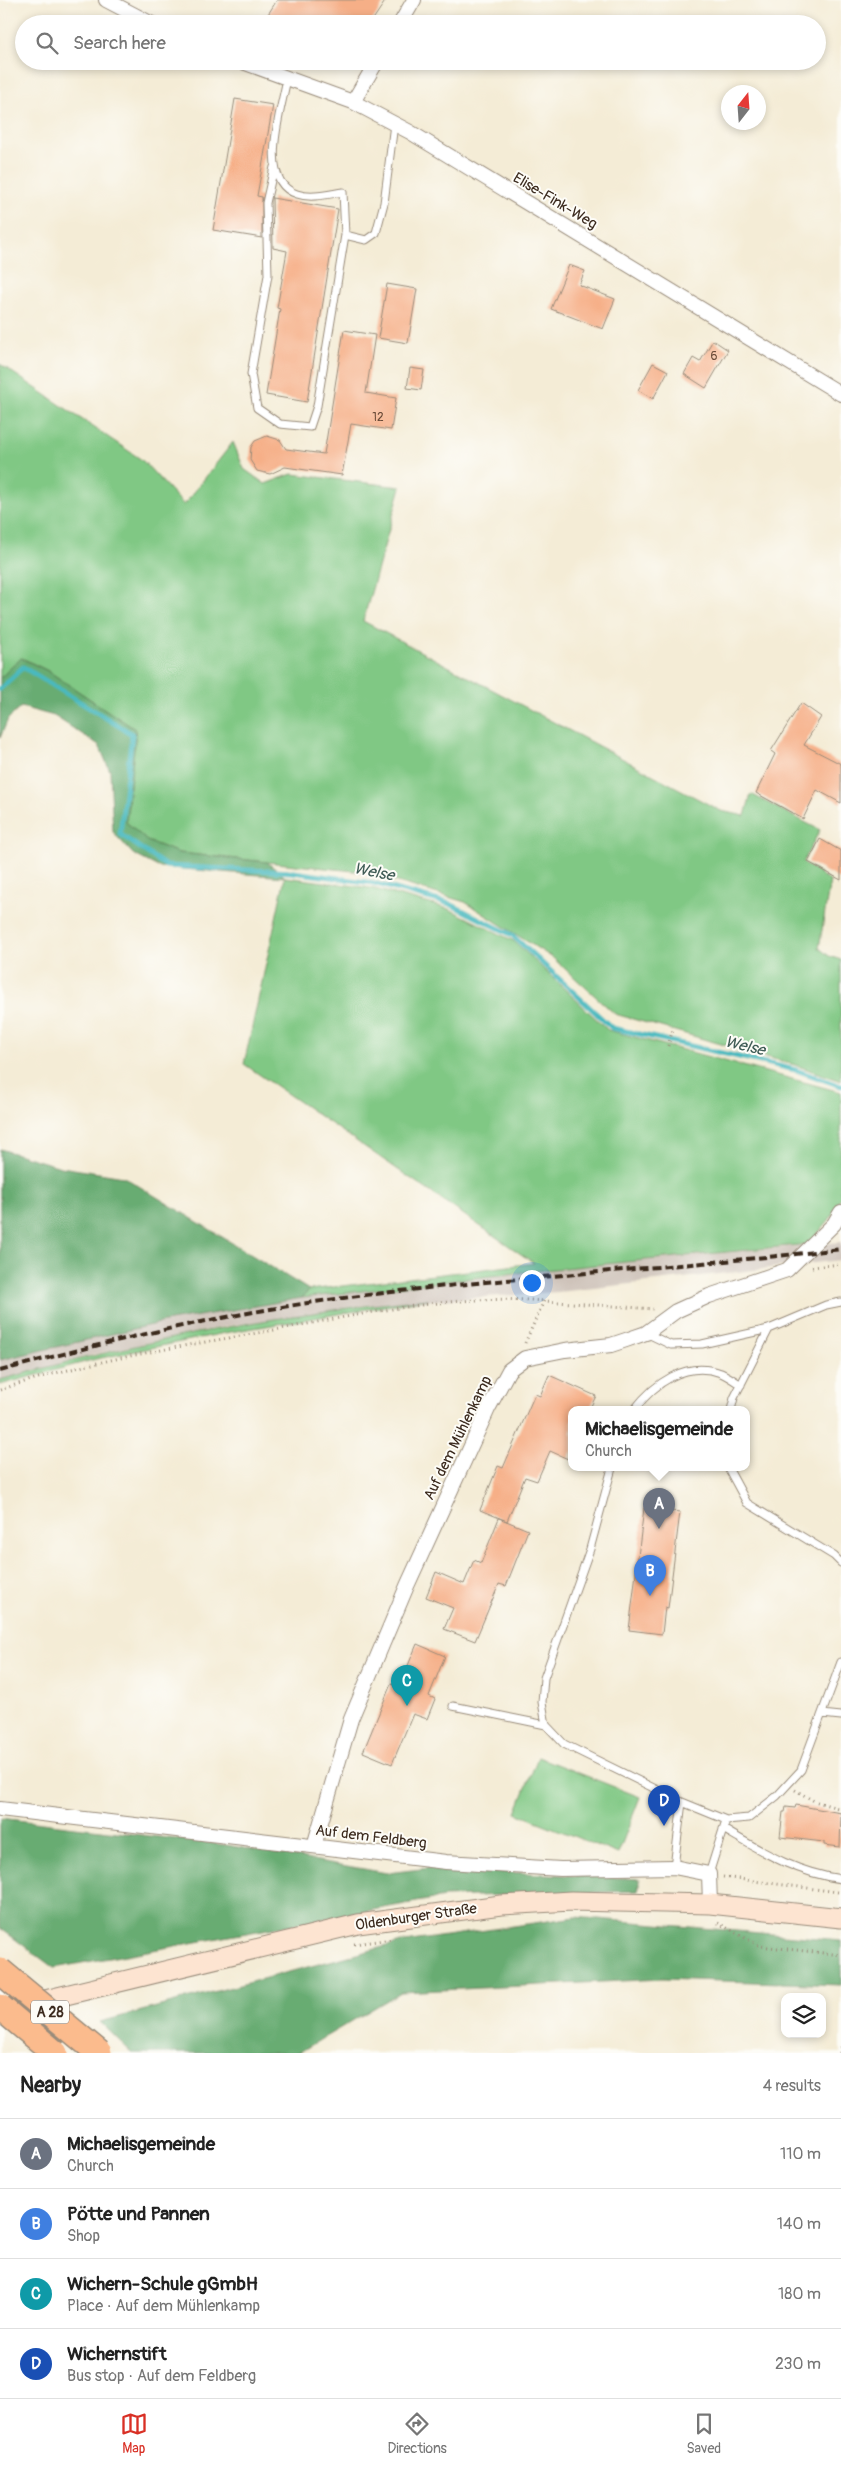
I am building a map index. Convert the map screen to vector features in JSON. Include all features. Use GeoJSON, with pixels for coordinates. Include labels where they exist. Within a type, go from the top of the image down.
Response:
{"type":"FeatureCollection","features":[{"type":"Feature","properties":{"kind":"highway","name":"A 28"},"geometry":{"type":"LineString","coordinates":[[0,1971],[99,2053]]}},
{"type":"Feature","properties":{"kind":"highway","name":"A 28"},"geometry":{"type":"LineString","coordinates":[[0,2006],[54,2053]]}},
{"type":"Feature","properties":{"kind":"main road","name":"Oldenburger Straße"},"geometry":{"type":"LineString","coordinates":[[0,2011],[358,1924],[501,1905],[571,1901],[710,1904],[841,1918]]}},
{"type":"Feature","properties":{"kind":"street"},"geometry":{"type":"LineString","coordinates":[[106,0],[135,15]]}},
{"type":"Feature","properties":{"kind":"street"},"geometry":{"type":"LineString","coordinates":[[405,15],[414,0]]}},
{"type":"Feature","properties":{"kind":"street","name":"Elise-Fink-Weg"},"geometry":{"type":"LineString","coordinates":[[265,70],[353,102],[394,123],[841,394]]}},
{"type":"Feature","properties":{"kind":"street"},"geometry":{"type":"LineString","coordinates":[[353,102],[372,70]]}},
{"type":"Feature","properties":{"kind":"street"},"geometry":{"type":"LineString","coordinates":[[515,1365],[525,1358],[611,1344],[646,1333],[676,1311],[709,1296],[787,1270],[829,1230],[841,1212]]}},
{"type":"Feature","properties":{"kind":"street","name":"Auf dem Mühlenkamp"},"geometry":{"type":"LineString","coordinates":[[314,1846],[352,1719],[407,1586],[488,1409],[509,1370],[515,1365]]}},
{"type":"Feature","properties":{"kind":"street","name":"Auf dem Feldberg"},"geometry":{"type":"LineString","coordinates":[[0,1809],[446,1862],[561,1869],[674,1867],[710,1874]]}},
{"type":"Feature","properties":{"kind":"street"},"geometry":{"type":"LineString","coordinates":[[710,1874],[710,1904]]}},
{"type":"Feature","properties":{"kind":"lane"},"geometry":{"type":"LineString","coordinates":[[274,168],[266,203],[268,275],[251,374],[256,408],[280,424],[310,427],[318,406],[345,235],[343,192],[314,196],[298,195],[284,189],[274,168],[272,158],[287,78]]}},
{"type":"Feature","properties":{"kind":"lane"},"geometry":{"type":"LineString","coordinates":[[345,235],[366,240],[376,234],[384,203],[394,123]]}},
{"type":"Feature","properties":{"kind":"lane"},"geometry":{"type":"LineString","coordinates":[[646,1333],[671,1345],[694,1345],[770,1329],[826,1305],[841,1302]]}},
{"type":"Feature","properties":{"kind":"lane"},"geometry":{"type":"LineString","coordinates":[[733,1406],[741,1385],[770,1329]]}},
{"type":"Feature","properties":{"kind":"lane"},"geometry":{"type":"LineString","coordinates":[[637,1406],[647,1394],[670,1376],[696,1370],[720,1373],[741,1385]]}},
{"type":"Feature","properties":{"kind":"lane"},"geometry":{"type":"LineString","coordinates":[[611,1471],[590,1549],[544,1678],[542,1702],[546,1725],[564,1744],[682,1802],[726,1820],[749,1818],[789,1784],[801,1770],[841,1662]]}},
{"type":"Feature","properties":{"kind":"lane"},"geometry":{"type":"LineString","coordinates":[[730,1471],[747,1503],[834,1556],[841,1563]]}},
{"type":"Feature","properties":{"kind":"lane"},"geometry":{"type":"LineString","coordinates":[[453,1706],[546,1725]]}},
{"type":"Feature","properties":{"kind":"lane"},"geometry":{"type":"LineString","coordinates":[[822,1714],[841,1716]]}},
{"type":"Feature","properties":{"kind":"lane"},"geometry":{"type":"LineString","coordinates":[[674,1867],[682,1802]]}},
{"type":"Feature","properties":{"kind":"lane"},"geometry":{"type":"LineString","coordinates":[[710,1874],[726,1820]]}},
{"type":"Feature","properties":{"kind":"lane"},"geometry":{"type":"LineString","coordinates":[[724,1829],[779,1862],[815,1875],[841,1879]]}},
{"type":"Feature","properties":{"kind":"path"},"geometry":{"type":"LineString","coordinates":[[668,1046],[674,1029]]}},
{"type":"Feature","properties":{"kind":"path"},"geometry":{"type":"LineString","coordinates":[[0,1390],[82,1367],[354,1316],[450,1302],[506,1298],[676,1311]]}},
{"type":"Feature","properties":{"kind":"path"},"geometry":{"type":"LineString","coordinates":[[515,1365],[544,1301]]}},
{"type":"Feature","properties":{"kind":"path"},"geometry":{"type":"LineString","coordinates":[[789,1784],[814,1801],[841,1809]]}},
{"type":"Feature","properties":{"kind":"path"},"geometry":{"type":"LineString","coordinates":[[710,1874],[736,1880],[841,1892]]}},
{"type":"Feature","properties":{"kind":"path"},"geometry":{"type":"LineString","coordinates":[[716,1922],[760,1946],[841,1955]]}},
{"type":"Feature","properties":{"kind":"path"},"geometry":{"type":"LineString","coordinates":[[351,1945],[396,1938]]}},
{"type":"Feature","properties":{"kind":"path"},"geometry":{"type":"LineString","coordinates":[[840,2053],[841,2046]]}},
{"type":"Feature","properties":{"kind":"shaded area"},"geometry":{"type":"Polygon","coordinates":[[[841,1242],[841,1260],[559,1292],[366,1305],[227,1326],[95,1354],[0,1380],[0,1360],[3,1359],[164,1322],[302,1298],[534,1271],[841,1242]]]}},
{"type":"Feature","properties":{"kind":"green space"},"geometry":{"type":"Polygon","coordinates":[[[0,364],[142,460],[184,505],[233,442],[244,469],[265,484],[292,474],[401,487],[363,621],[721,811],[745,816],[751,794],[820,830],[803,862],[830,881],[819,948],[829,956],[841,960],[841,1081],[795,1065],[615,1014],[553,958],[465,902],[364,872],[179,853],[147,841],[126,822],[136,730],[48,671],[22,658],[0,678],[0,364]]]}},
{"type":"Feature","properties":{"kind":"green space"},"geometry":{"type":"Polygon","coordinates":[[[21,658],[48,671],[136,730],[126,822],[147,841],[179,853],[267,862],[285,877],[158,867],[133,854],[113,832],[110,771],[99,745],[54,716],[21,707],[8,719],[0,738],[0,678],[21,658]]]}},
{"type":"Feature","properties":{"kind":"green space"},"geometry":{"type":"Polygon","coordinates":[[[285,877],[371,888],[449,909],[514,941],[608,1030],[841,1092],[841,1197],[830,1219],[809,1244],[534,1271],[302,1298],[309,1290],[534,1263],[244,1064],[285,877]]]}},
{"type":"Feature","properties":{"kind":"green space"},"geometry":{"type":"Polygon","coordinates":[[[0,1149],[61,1167],[124,1177],[309,1290],[302,1298],[164,1322],[0,1360],[0,1149]]]}},
{"type":"Feature","properties":{"kind":"green space"},"geometry":{"type":"Polygon","coordinates":[[[428,1299],[230,1332],[96,1359],[0,1385],[0,1380],[53,1366],[212,1330],[319,1312],[428,1299]]]}},
{"type":"Feature","properties":{"kind":"green space"},"geometry":{"type":"Polygon","coordinates":[[[538,1757],[640,1797],[618,1854],[516,1813],[538,1757]]]}},
{"type":"Feature","properties":{"kind":"green space"},"geometry":{"type":"Polygon","coordinates":[[[0,1818],[226,1845],[387,1873],[429,1868],[640,1879],[638,1891],[444,1897],[54,1968],[0,1928],[0,1818]]]}},
{"type":"Feature","properties":{"kind":"green space"},"geometry":{"type":"Polygon","coordinates":[[[575,1917],[841,1940],[841,1985],[662,1979],[401,1992],[298,2053],[132,2053],[100,2022],[398,1943],[575,1917]]]}},
{"type":"Feature","properties":{"kind":"building"},"geometry":{"type":"Polygon","coordinates":[[[277,0],[386,0],[376,15],[268,15],[277,0]]]}},
{"type":"Feature","properties":{"kind":"building"},"geometry":{"type":"Polygon","coordinates":[[[235,99],[273,105],[257,196],[262,197],[262,238],[213,230],[235,99]]]}},
{"type":"Feature","properties":{"kind":"building"},"geometry":{"type":"Polygon","coordinates":[[[272,198],[338,209],[307,402],[266,395],[280,309],[277,308],[287,251],[273,248],[272,198]]]}},
{"type":"Feature","properties":{"kind":"building"},"geometry":{"type":"Polygon","coordinates":[[[569,265],[585,271],[579,285],[615,299],[603,329],[551,309],[569,265]]]}},
{"type":"Feature","properties":{"kind":"building"},"geometry":{"type":"Polygon","coordinates":[[[387,284],[417,289],[408,343],[378,338],[387,284]]]}},
{"type":"Feature","properties":{"kind":"building"},"geometry":{"type":"Polygon","coordinates":[[[344,330],[375,335],[366,393],[396,398],[391,430],[351,424],[342,475],[285,467],[270,474],[257,471],[250,460],[251,447],[255,441],[267,436],[280,440],[286,449],[324,454],[344,330]]]}},
{"type":"Feature","properties":{"kind":"building"},"geometry":{"type":"Polygon","coordinates":[[[713,340],[728,350],[706,388],[684,374],[693,358],[700,362],[713,340]]]}},
{"type":"Feature","properties":{"kind":"building"},"geometry":{"type":"Polygon","coordinates":[[[653,363],[668,371],[653,399],[638,390],[653,363]]]}},
{"type":"Feature","properties":{"kind":"building"},"geometry":{"type":"Polygon","coordinates":[[[410,368],[424,370],[421,390],[407,388],[410,368]]]}},
{"type":"Feature","properties":{"kind":"building"},"geometry":{"type":"Polygon","coordinates":[[[801,703],[821,717],[804,745],[841,764],[841,803],[817,790],[803,819],[756,793],[775,754],[771,751],[801,703]]]}},
{"type":"Feature","properties":{"kind":"building"},"geometry":{"type":"Polygon","coordinates":[[[820,839],[841,851],[841,880],[808,862],[820,839]]]}},
{"type":"Feature","properties":{"kind":"building"},"geometry":{"type":"Polygon","coordinates":[[[549,1375],[596,1396],[591,1406],[568,1406],[568,1459],[550,1451],[537,1481],[525,1477],[507,1521],[480,1510],[498,1466],[503,1468],[535,1394],[540,1396],[549,1375]]]}},
{"type":"Feature","properties":{"kind":"building"},"geometry":{"type":"Polygon","coordinates":[[[644,1508],[680,1512],[668,1608],[665,1607],[662,1634],[629,1630],[644,1508]]]}},
{"type":"Feature","properties":{"kind":"building"},"geometry":{"type":"Polygon","coordinates":[[[499,1518],[528,1530],[506,1586],[499,1584],[475,1641],[444,1629],[453,1608],[426,1597],[436,1572],[464,1584],[474,1560],[481,1563],[499,1518]]]}},
{"type":"Feature","properties":{"kind":"building"},"geometry":{"type":"Polygon","coordinates":[[[417,1644],[445,1656],[429,1696],[435,1699],[427,1719],[413,1714],[392,1764],[363,1752],[391,1684],[399,1687],[417,1644]]]}},
{"type":"Feature","properties":{"kind":"building"},"geometry":{"type":"Polygon","coordinates":[[[796,1805],[841,1813],[840,1847],[824,1845],[824,1842],[780,1837],[783,1812],[785,1812],[786,1807],[795,1808],[796,1805]]]}},
{"type":"Feature","properties":{"kind":"waterway","name":"Welse"},"geometry":{"type":"LineString","coordinates":[[0,689],[23,667],[132,734],[120,834],[166,866],[293,872],[373,883],[450,904],[512,935],[612,1028],[796,1070],[841,1086]]}},
{"type":"Feature","properties":{"kind":"railway"},"geometry":{"type":"LineString","coordinates":[[0,1371],[174,1328],[307,1303],[473,1283],[719,1262],[841,1249]]}},
{"type":"Feature","properties":{"kind":"place","name":"Michaelisgemeinde"},"geometry":{"type":"Point","coordinates":[659,1529]}},
{"type":"Feature","properties":{"kind":"place","name":"Pötte und Pannen"},"geometry":{"type":"Point","coordinates":[650,1596]}},
{"type":"Feature","properties":{"kind":"place","name":"Wichern-Schule gGmbH"},"geometry":{"type":"Point","coordinates":[407,1706]}},
{"type":"Feature","properties":{"kind":"place","name":"Wichernstift"},"geometry":{"type":"Point","coordinates":[664,1826]}}]}
